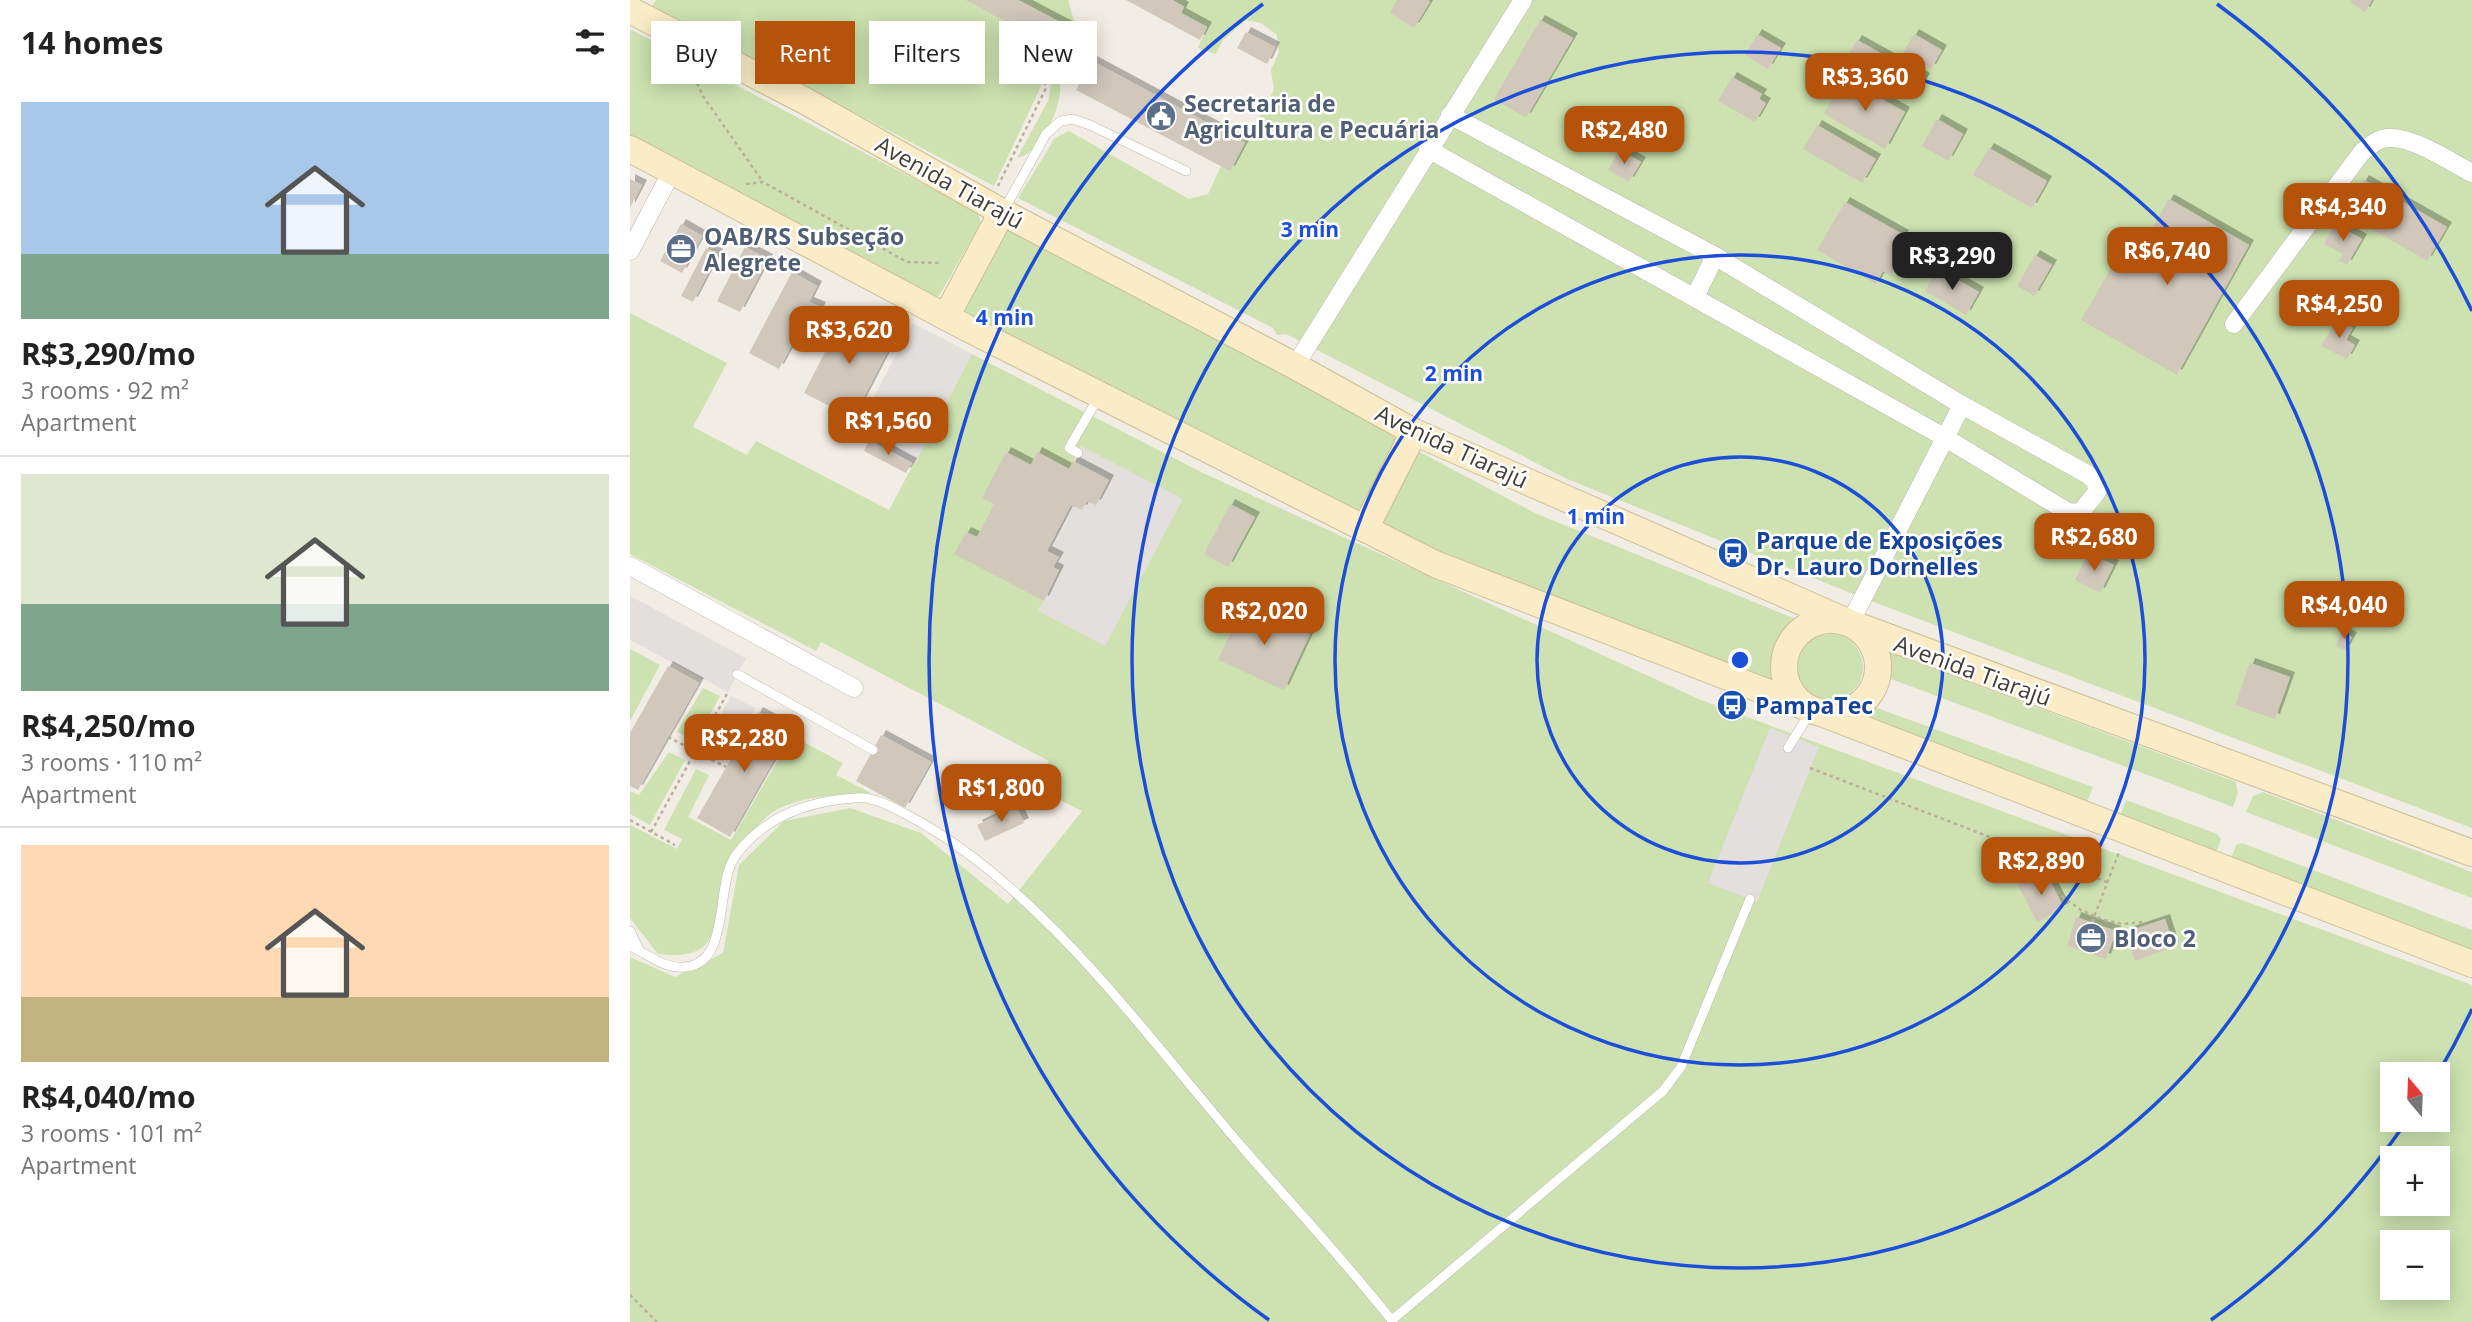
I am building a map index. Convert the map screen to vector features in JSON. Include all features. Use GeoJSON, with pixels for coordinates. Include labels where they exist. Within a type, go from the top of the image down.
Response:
{"type":"FeatureCollection","features":[{"type":"Feature","properties":{"kind":"main road","name":"Avenida Tiarajú"},"geometry":{"type":"LineString","coordinates":[[630,10],[1000,200],[1413,432],[1850,623],[2472,853]]}},
{"type":"Feature","properties":{"kind":"main road"},"geometry":{"type":"LineString","coordinates":[[630,149],[946,317],[1435,564],[2472,964]]}},
{"type":"Feature","properties":{"kind":"main road"},"geometry":{"type":"LineString","coordinates":[[946,317],[1000,200]]}},
{"type":"Feature","properties":{"kind":"main road"},"geometry":{"type":"LineString","coordinates":[[1365,529],[1413,432]]}},
{"type":"Feature","properties":{"kind":"main road"},"geometry":{"type":"LineString","coordinates":[[1820,621],[1850,623],[1863,632],[1872,644],[1878,674],[1873,688],[1862,702],[1846,712],[1829,714],[1811,710],[1789,691],[1783,662],[1787,648],[1795,636],[1820,621]]}},
{"type":"Feature","properties":{"kind":"street"},"geometry":{"type":"LineString","coordinates":[[1295,366],[1523,0]]}},
{"type":"Feature","properties":{"kind":"street"},"geometry":{"type":"LineString","coordinates":[[1428,149],[1944,437],[2068,512],[2080,513],[2097,492],[2096,482],[2087,474],[1962,405],[1716,256],[1450,115]]}},
{"type":"Feature","properties":{"kind":"street"},"geometry":{"type":"LineString","coordinates":[[2234,324],[2362,152],[2376,141],[2392,138],[2430,150],[2472,173]]}},
{"type":"Feature","properties":{"kind":"street"},"geometry":{"type":"LineString","coordinates":[[630,251],[672,171]]}},
{"type":"Feature","properties":{"kind":"street"},"geometry":{"type":"LineString","coordinates":[[1695,297],[1716,256]]}},
{"type":"Feature","properties":{"kind":"street"},"geometry":{"type":"LineString","coordinates":[[1850,623],[1962,405]]}},
{"type":"Feature","properties":{"kind":"street"},"geometry":{"type":"LineString","coordinates":[[630,566],[854,688]]}},
{"type":"Feature","properties":{"kind":"lane"},"geometry":{"type":"LineString","coordinates":[[1000,200],[1046,134],[1061,121],[1073,119],[1186,171]]}},
{"type":"Feature","properties":{"kind":"lane"},"geometry":{"type":"LineString","coordinates":[[1077,453],[1069,448],[1100,395]]}},
{"type":"Feature","properties":{"kind":"lane"},"geometry":{"type":"LineString","coordinates":[[737,674],[873,750]]}},
{"type":"Feature","properties":{"kind":"lane"},"geometry":{"type":"LineString","coordinates":[[1788,748],[1811,710]]}},
{"type":"Feature","properties":{"kind":"lane"},"geometry":{"type":"LineString","coordinates":[[630,930],[635,948],[669,966],[688,967],[706,957],[716,942],[724,885],[734,856],[781,813],[816,803],[858,797],[888,805],[934,830],[973,858],[1056,933],[1393,1321],[1663,1091],[1681,1067],[1750,899]]}},
{"type":"Feature","properties":{"kind":"path"},"geometry":{"type":"LineString","coordinates":[[697,84],[703,96],[764,182],[906,262],[941,263]]}},
{"type":"Feature","properties":{"kind":"path"},"geometry":{"type":"LineString","coordinates":[[1000,200],[1046,88],[1045,84]]}},
{"type":"Feature","properties":{"kind":"path"},"geometry":{"type":"LineString","coordinates":[[744,185],[764,182]]}},
{"type":"Feature","properties":{"kind":"path"},"geometry":{"type":"LineString","coordinates":[[652,832],[728,692]]}},
{"type":"Feature","properties":{"kind":"path"},"geometry":{"type":"LineString","coordinates":[[668,737],[726,767]]}},
{"type":"Feature","properties":{"kind":"path"},"geometry":{"type":"LineString","coordinates":[[1810,768],[2107,882]]}},
{"type":"Feature","properties":{"kind":"path"},"geometry":{"type":"LineString","coordinates":[[630,820],[675,845]]}},
{"type":"Feature","properties":{"kind":"path"},"geometry":{"type":"LineString","coordinates":[[2092,922],[2119,850]]}},
{"type":"Feature","properties":{"kind":"path"},"geometry":{"type":"LineString","coordinates":[[2056,892],[2094,916],[2123,924],[2143,922],[2144,925]]}},
{"type":"Feature","properties":{"kind":"path"},"geometry":{"type":"LineString","coordinates":[[630,1295],[657,1322]]}},
{"type":"Feature","properties":{"kind":"green space"},"geometry":{"type":"Polygon","coordinates":[[[656,0],[965,0],[1006,21],[999,21],[999,84],[1042,84],[994,186],[800,84],[855,84],[855,21],[755,21],[755,60],[741,53],[741,21],[680,21],[652,6],[656,0]]]}},
{"type":"Feature","properties":{"kind":"green space"},"geometry":{"type":"Polygon","coordinates":[[[1018,0],[1068,0],[1074,21],[1058,21],[1018,0]]]}},
{"type":"Feature","properties":{"kind":"green space"},"geometry":{"type":"Polygon","coordinates":[[[1172,0],[2472,0],[2472,828],[1863,598],[1567,479],[1286,334],[1277,335],[1273,328],[1018,198],[1055,138],[1069,131],[1189,199],[1208,194],[1221,166],[1230,170],[1274,90],[1271,70],[1279,52],[1277,35],[1261,23],[1246,20],[1222,41],[1216,54],[1198,48],[1207,27],[1181,13],[1184,6],[1172,0]]]}},
{"type":"Feature","properties":{"kind":"green space"},"geometry":{"type":"Polygon","coordinates":[[[630,29],[651,40],[651,84],[734,84],[978,213],[981,223],[939,296],[929,297],[630,136],[630,29]]]}},
{"type":"Feature","properties":{"kind":"green space"},"geometry":{"type":"Polygon","coordinates":[[[1051,84],[1060,84],[1051,124],[1035,147],[1017,158],[1049,99],[1051,84]]]}},
{"type":"Feature","properties":{"kind":"green space"},"geometry":{"type":"Polygon","coordinates":[[[1005,229],[1397,434],[1400,444],[1360,513],[960,312],[1005,229]]]}},
{"type":"Feature","properties":{"kind":"green space"},"geometry":{"type":"Polygon","coordinates":[[[630,313],[727,363],[693,427],[747,455],[756,441],[889,510],[972,354],[1201,472],[1701,700],[2472,985],[2472,1322],[630,1322],[630,957],[675,977],[723,953],[739,865],[784,821],[850,808],[921,833],[1008,904],[1082,811],[1039,789],[1049,761],[821,642],[816,651],[630,554],[630,313]]]}},
{"type":"Feature","properties":{"kind":"green space"},"geometry":{"type":"Polygon","coordinates":[[[1416,450],[1537,514],[1806,623],[1790,637],[1780,653],[1777,670],[1780,692],[1379,528],[1416,450]]]}},
{"type":"Feature","properties":{"kind":"green space"},"geometry":{"type":"Polygon","coordinates":[[[1824,634],[1836,634],[1848,639],[1858,649],[1863,667],[1861,680],[1848,695],[1836,700],[1824,700],[1812,695],[1802,685],[1797,673],[1797,661],[1802,649],[1812,639],[1824,634]]]}},
{"type":"Feature","properties":{"kind":"green space"},"geometry":{"type":"Polygon","coordinates":[[[630,649],[660,665],[630,721],[630,649]]]}},
{"type":"Feature","properties":{"kind":"green space"},"geometry":{"type":"Polygon","coordinates":[[[1880,649],[2236,782],[2238,793],[2233,807],[1883,676],[1880,649]]]}},
{"type":"Feature","properties":{"kind":"green space"},"geometry":{"type":"Polygon","coordinates":[[[703,688],[720,696],[696,741],[677,732],[703,688]]]}},
{"type":"Feature","properties":{"kind":"green space"},"geometry":{"type":"Polygon","coordinates":[[[1869,705],[2093,787],[2084,809],[1847,717],[1869,705]]]}},
{"type":"Feature","properties":{"kind":"green space"},"geometry":{"type":"Polygon","coordinates":[[[792,736],[843,763],[836,775],[871,793],[799,801],[770,814],[746,840],[726,869],[712,935],[705,945],[695,952],[680,955],[658,954],[630,918],[630,825],[677,849],[682,839],[664,830],[696,769],[709,775],[688,817],[731,840],[792,736]]]}},
{"type":"Feature","properties":{"kind":"green space"},"geometry":{"type":"Polygon","coordinates":[[[669,752],[685,760],[650,825],[630,814],[630,791],[639,795],[669,752]]]}},
{"type":"Feature","properties":{"kind":"green space"},"geometry":{"type":"Polygon","coordinates":[[[2263,792],[2472,872],[2472,898],[2246,812],[2253,796],[2263,792]]]}},
{"type":"Feature","properties":{"kind":"green space"},"geometry":{"type":"Polygon","coordinates":[[[2126,800],[2217,834],[2221,839],[2215,855],[2118,821],[2126,800]]]}},
{"type":"Feature","properties":{"kind":"green space"},"geometry":{"type":"Polygon","coordinates":[[[2242,843],[2472,930],[2472,956],[2231,859],[2236,845],[2242,843]]]}},
{"type":"Feature","properties":{"kind":"shaded area"},"geometry":{"type":"Polygon","coordinates":[[[913,323],[972,354],[915,464],[855,433],[913,323]]]}},
{"type":"Feature","properties":{"kind":"shaded area"},"geometry":{"type":"Polygon","coordinates":[[[1081,446],[1183,499],[1105,646],[1038,611],[1059,570],[1053,567],[1058,557],[1047,551],[1071,505],[1082,510],[1087,501],[1096,505],[1109,481],[1073,461],[1081,446]]]}},
{"type":"Feature","properties":{"kind":"shaded area"},"geometry":{"type":"Polygon","coordinates":[[[630,596],[746,658],[728,692],[630,640],[630,596]]]}},
{"type":"Feature","properties":{"kind":"shaded area"},"geometry":{"type":"Polygon","coordinates":[[[731,696],[755,708],[727,760],[703,747],[731,696]]]}},
{"type":"Feature","properties":{"kind":"shaded area"},"geometry":{"type":"Polygon","coordinates":[[[1770,728],[1819,747],[1757,902],[1708,883],[1770,728]]]}},
{"type":"Feature","properties":{"kind":"building"},"geometry":{"type":"Polygon","coordinates":[[[965,0],[1018,0],[1058,21],[1005,21],[965,0]]]}},
{"type":"Feature","properties":{"kind":"building"},"geometry":{"type":"Polygon","coordinates":[[[1126,0],[1172,0],[1184,7],[1181,13],[1207,27],[1200,40],[1126,0]]]}},
{"type":"Feature","properties":{"kind":"building"},"geometry":{"type":"Polygon","coordinates":[[[1397,0],[1430,2],[1414,28],[1390,13],[1397,0]]]}},
{"type":"Feature","properties":{"kind":"building"},"geometry":{"type":"Polygon","coordinates":[[[2372,0],[2365,12],[2350,2],[2372,0]]]}},
{"type":"Feature","properties":{"kind":"building"},"geometry":{"type":"Polygon","coordinates":[[[1540,20],[1573,38],[1526,118],[1494,99],[1540,20]]]}},
{"type":"Feature","properties":{"kind":"building"},"geometry":{"type":"Polygon","coordinates":[[[1246,32],[1275,47],[1267,64],[1237,48],[1246,32]]]}},
{"type":"Feature","properties":{"kind":"building"},"geometry":{"type":"Polygon","coordinates":[[[1757,34],[1781,48],[1768,69],[1745,55],[1757,34]]]}},
{"type":"Feature","properties":{"kind":"building"},"geometry":{"type":"Polygon","coordinates":[[[1914,34],[1942,50],[1931,69],[1903,53],[1914,34]]]}},
{"type":"Feature","properties":{"kind":"building"},"geometry":{"type":"Polygon","coordinates":[[[1857,40],[1925,78],[1914,97],[1846,58],[1857,40]]]}},
{"type":"Feature","properties":{"kind":"building","name":"Secretaria de Agricultura e Pecuária"},"geometry":{"type":"Polygon","coordinates":[[[1097,64],[1245,143],[1230,171],[1076,90],[1079,84],[1097,84],[1097,64]]]}},
{"type":"Feature","properties":{"kind":"building"},"geometry":{"type":"Polygon","coordinates":[[[1732,77],[1762,94],[1759,99],[1766,103],[1755,122],[1718,101],[1732,77]]]}},
{"type":"Feature","properties":{"kind":"building"},"geometry":{"type":"Polygon","coordinates":[[[1844,78],[1905,112],[1885,149],[1824,114],[1844,78]]]}},
{"type":"Feature","properties":{"kind":"building"},"geometry":{"type":"Polygon","coordinates":[[[1937,119],[1963,134],[1948,161],[1922,146],[1937,119]]]}},
{"type":"Feature","properties":{"kind":"building"},"geometry":{"type":"Polygon","coordinates":[[[1817,125],[1876,159],[1862,183],[1803,149],[1817,125]]]}},
{"type":"Feature","properties":{"kind":"building"},"geometry":{"type":"Polygon","coordinates":[[[1989,148],[2047,181],[2032,208],[1973,175],[1989,148]]]}},
{"type":"Feature","properties":{"kind":"building"},"geometry":{"type":"Polygon","coordinates":[[[1619,150],[1641,162],[1629,182],[1608,170],[1619,150]]]}},
{"type":"Feature","properties":{"kind":"building"},"geometry":{"type":"Polygon","coordinates":[[[630,179],[642,185],[630,208],[630,179]]]}},
{"type":"Feature","properties":{"kind":"building"},"geometry":{"type":"Polygon","coordinates":[[[2364,180],[2447,227],[2427,261],[2344,213],[2364,180]]]}},
{"type":"Feature","properties":{"kind":"building"},"geometry":{"type":"Polygon","coordinates":[[[2169,199],[2249,245],[2177,375],[2081,320],[2125,244],[2138,252],[2169,199]]]}},
{"type":"Feature","properties":{"kind":"building"},"geometry":{"type":"Polygon","coordinates":[[[1845,202],[1904,235],[1894,253],[1902,257],[1891,276],[1883,271],[1876,284],[1817,250],[1845,202]]]}},
{"type":"Feature","properties":{"kind":"building","name":"OAB/RS Subseção Alegrete"},"geometry":{"type":"Polygon","coordinates":[[[681,224],[702,236],[682,273],[660,261],[681,224]]]}},
{"type":"Feature","properties":{"kind":"building"},"geometry":{"type":"Polygon","coordinates":[[[2335,224],[2362,239],[2347,265],[2339,261],[2343,254],[2324,244],[2335,224]]]}},
{"type":"Feature","properties":{"kind":"building"},"geometry":{"type":"Polygon","coordinates":[[[745,247],[768,259],[740,312],[717,301],[745,247]]]}},
{"type":"Feature","properties":{"kind":"building"},"geometry":{"type":"Polygon","coordinates":[[[706,248],[718,254],[693,302],[681,296],[706,248]]]}},
{"type":"Feature","properties":{"kind":"building"},"geometry":{"type":"Polygon","coordinates":[[[2035,255],[2052,265],[2034,296],[2017,286],[2035,255]]]}},
{"type":"Feature","properties":{"kind":"building"},"geometry":{"type":"Polygon","coordinates":[[[1938,269],[1979,292],[1966,315],[1925,291],[1938,269]]]}},
{"type":"Feature","properties":{"kind":"building"},"geometry":{"type":"Polygon","coordinates":[[[792,272],[817,286],[809,302],[821,307],[799,349],[792,345],[779,369],[749,353],[792,272]]]}},
{"type":"Feature","properties":{"kind":"building"},"geometry":{"type":"Polygon","coordinates":[[[845,313],[894,339],[853,418],[804,393],[845,313]]]}},
{"type":"Feature","properties":{"kind":"building"},"geometry":{"type":"Polygon","coordinates":[[[2337,319],[2353,328],[2346,340],[2355,345],[2347,359],[2321,346],[2337,319]]]}},
{"type":"Feature","properties":{"kind":"building"},"geometry":{"type":"Polygon","coordinates":[[[869,440],[912,463],[906,473],[864,451],[869,440]]]}},
{"type":"Feature","properties":{"kind":"building"},"geometry":{"type":"Polygon","coordinates":[[[1006,452],[1031,465],[1037,452],[1069,469],[1073,461],[1109,480],[1096,505],[1087,501],[1082,510],[1071,505],[1047,551],[1059,557],[1053,567],[1059,570],[1044,601],[954,554],[966,532],[977,537],[994,504],[982,498],[1006,452]]]}},
{"type":"Feature","properties":{"kind":"building"},"geometry":{"type":"Polygon","coordinates":[[[1230,504],[1255,517],[1228,567],[1204,554],[1230,504]]]}},
{"type":"Feature","properties":{"kind":"building"},"geometry":{"type":"Polygon","coordinates":[[[2088,553],[2114,565],[2100,593],[2075,580],[2088,553]]]}},
{"type":"Feature","properties":{"kind":"building"},"geometry":{"type":"Polygon","coordinates":[[[1244,604],[1310,634],[1284,690],[1218,660],[1244,604]]]}},
{"type":"Feature","properties":{"kind":"building"},"geometry":{"type":"Polygon","coordinates":[[[2342,632],[2352,637],[2345,650],[2336,646],[2342,632]]]}},
{"type":"Feature","properties":{"kind":"building"},"geometry":{"type":"Polygon","coordinates":[[[2250,663],[2290,677],[2275,719],[2235,705],[2250,663]]]}},
{"type":"Feature","properties":{"kind":"building"},"geometry":{"type":"Polygon","coordinates":[[[668,666],[699,683],[638,790],[630,786],[630,733],[668,666]]]}},
{"type":"Feature","properties":{"kind":"building"},"geometry":{"type":"Polygon","coordinates":[[[758,712],[791,730],[730,837],[697,818],[758,712]]]}},
{"type":"Feature","properties":{"kind":"building"},"geometry":{"type":"Polygon","coordinates":[[[881,735],[931,762],[905,808],[856,781],[881,735]]]}},
{"type":"Feature","properties":{"kind":"building"},"geometry":{"type":"Polygon","coordinates":[[[1016,806],[1024,823],[985,841],[977,825],[1016,806]]]}},
{"type":"Feature","properties":{"kind":"building"},"geometry":{"type":"Polygon","coordinates":[[[2045,871],[2064,908],[2037,922],[2018,885],[2045,871]]]}},
{"type":"Feature","properties":{"kind":"building","name":"Bloco 2"},"geometry":{"type":"Polygon","coordinates":[[[2076,917],[2116,931],[2106,959],[2067,946],[2076,917]]]}},
{"type":"Feature","properties":{"kind":"building"},"geometry":{"type":"Polygon","coordinates":[[[2165,919],[2174,947],[2135,961],[2126,932],[2165,919]]]}},
{"type":"Feature","properties":{"kind":"place","name":"Secretaria de Agricultura e Pecuária"},"geometry":{"type":"Point","coordinates":[1161,116]}},
{"type":"Feature","properties":{"kind":"place","name":"OAB/RS Subseção Alegrete"},"geometry":{"type":"Point","coordinates":[681,249]}},
{"type":"Feature","properties":{"kind":"place","name":"Parque de Exposições Dr. Lauro Dornelles"},"geometry":{"type":"Point","coordinates":[1733,553]}},
{"type":"Feature","properties":{"kind":"place","name":"PampaTec"},"geometry":{"type":"Point","coordinates":[1732,705]}},
{"type":"Feature","properties":{"kind":"place","name":"Bloco 2"},"geometry":{"type":"Point","coordinates":[2091,938]}}]}
